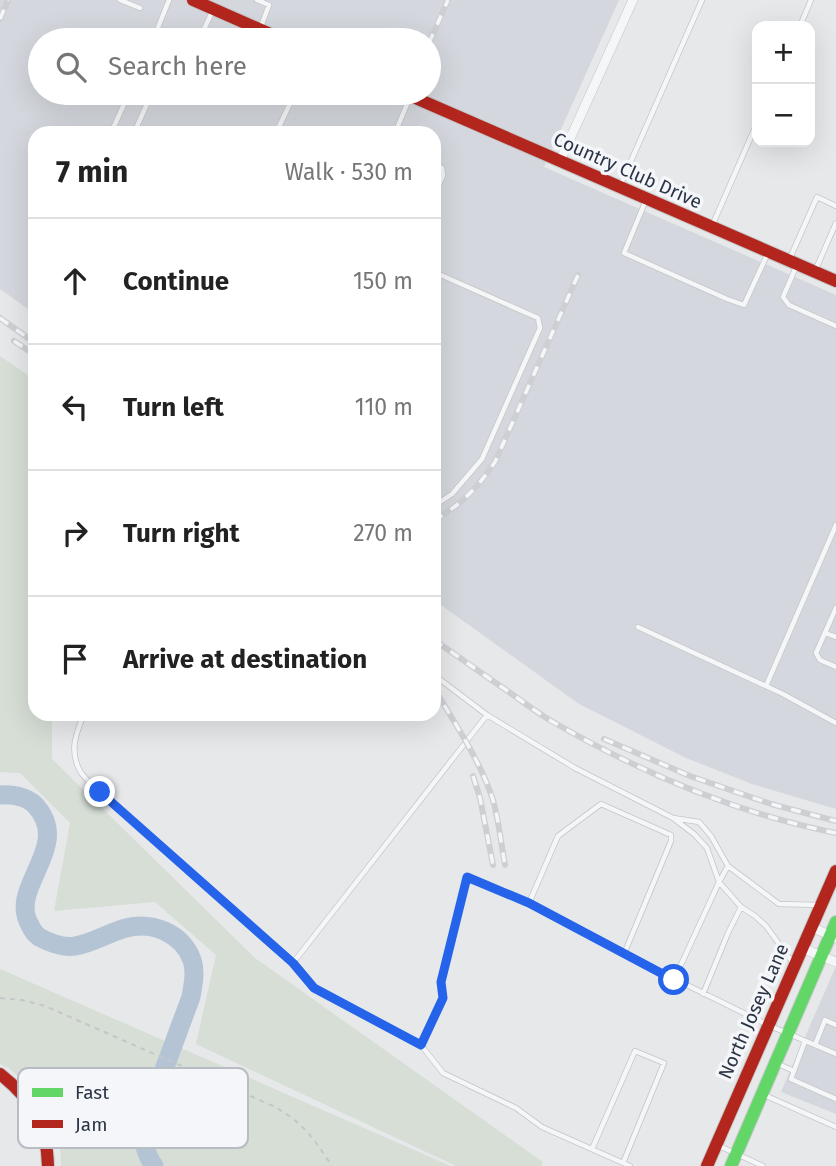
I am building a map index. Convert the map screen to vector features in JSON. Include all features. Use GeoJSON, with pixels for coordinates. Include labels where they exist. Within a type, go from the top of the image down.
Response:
{"type":"FeatureCollection","features":[{"type":"Feature","properties":{"kind":"street"},"geometry":{"type":"LineString","coordinates":[[560,161],[633,0]]}},
{"type":"Feature","properties":{"kind":"street"},"geometry":{"type":"LineString","coordinates":[[204,4],[258,28]]}},
{"type":"Feature","properties":{"kind":"street","name":"Country Club Drive"},"geometry":{"type":"LineString","coordinates":[[432,105],[836,281]]}},
{"type":"Feature","properties":{"kind":"street","name":"North Josey Lane"},"geometry":{"type":"LineString","coordinates":[[708,1166],[836,871]]}},
{"type":"Feature","properties":{"kind":"street","name":"North Josey Lane"},"geometry":{"type":"LineString","coordinates":[[733,1160],[820,956],[833,937],[836,922]]}},
{"type":"Feature","properties":{"kind":"street"},"geometry":{"type":"LineString","coordinates":[[811,927],[833,937]]}},
{"type":"Feature","properties":{"kind":"street"},"geometry":{"type":"LineString","coordinates":[[802,948],[836,962]]}},
{"type":"Feature","properties":{"kind":"street"},"geometry":{"type":"LineString","coordinates":[[0,1074],[18,1090]]}},
{"type":"Feature","properties":{"kind":"street"},"geometry":{"type":"LineString","coordinates":[[47,1148],[48,1166]]}},
{"type":"Feature","properties":{"kind":"lane"},"geometry":{"type":"LineString","coordinates":[[120,0],[140,8]]}},
{"type":"Feature","properties":{"kind":"lane"},"geometry":{"type":"LineString","coordinates":[[158,28],[169,0]]}},
{"type":"Feature","properties":{"kind":"lane"},"geometry":{"type":"LineString","coordinates":[[257,0],[269,5],[260,28]]}},
{"type":"Feature","properties":{"kind":"lane"},"geometry":{"type":"LineString","coordinates":[[620,187],[702,0]]}},
{"type":"Feature","properties":{"kind":"lane"},"geometry":{"type":"LineString","coordinates":[[802,21],[811,0]]}},
{"type":"Feature","properties":{"kind":"lane"},"geometry":{"type":"LineString","coordinates":[[201,28],[204,4]]}},
{"type":"Feature","properties":{"kind":"lane"},"geometry":{"type":"LineString","coordinates":[[114,126],[124,105]]}},
{"type":"Feature","properties":{"kind":"lane"},"geometry":{"type":"LineString","coordinates":[[137,126],[147,105]]}},
{"type":"Feature","properties":{"kind":"lane"},"geometry":{"type":"LineString","coordinates":[[279,126],[289,105]]}},
{"type":"Feature","properties":{"kind":"lane"},"geometry":{"type":"LineString","coordinates":[[397,126],[404,105]]}},
{"type":"Feature","properties":{"kind":"lane"},"geometry":{"type":"LineString","coordinates":[[711,227],[752,134]]}},
{"type":"Feature","properties":{"kind":"lane"},"geometry":{"type":"LineString","coordinates":[[836,206],[817,197],[783,297],[789,305],[836,326]]}},
{"type":"Feature","properties":{"kind":"lane"},"geometry":{"type":"LineString","coordinates":[[646,199],[624,253],[727,299],[744,305],[769,252]]}},
{"type":"Feature","properties":{"kind":"lane"},"geometry":{"type":"LineString","coordinates":[[814,272],[836,223]]}},
{"type":"Feature","properties":{"kind":"lane"},"geometry":{"type":"LineString","coordinates":[[441,275],[538,318],[540,328],[482,459],[452,494],[441,501]]}},
{"type":"Feature","properties":{"kind":"lane"},"geometry":{"type":"LineString","coordinates":[[766,686],[836,525]]}},
{"type":"Feature","properties":{"kind":"lane"},"geometry":{"type":"LineString","coordinates":[[836,608],[816,653],[820,660],[836,667]]}},
{"type":"Feature","properties":{"kind":"lane"},"geometry":{"type":"LineString","coordinates":[[638,627],[766,686],[836,723]]}},
{"type":"Feature","properties":{"kind":"lane"},"geometry":{"type":"LineString","coordinates":[[825,633],[836,637]]}},
{"type":"Feature","properties":{"kind":"lane"},"geometry":{"type":"LineString","coordinates":[[441,680],[486,715],[575,768],[673,818],[694,834],[707,848],[719,882],[741,907],[766,926],[795,965]]}},
{"type":"Feature","properties":{"kind":"lane"},"geometry":{"type":"LineString","coordinates":[[293,963],[486,715]]}},
{"type":"Feature","properties":{"kind":"lane"},"geometry":{"type":"LineString","coordinates":[[81,721],[75,736],[75,754],[80,772],[293,963],[314,988],[421,1045],[443,1073],[516,1108],[542,1128],[630,1166]]}},
{"type":"Feature","properties":{"kind":"lane"},"geometry":{"type":"LineString","coordinates":[[529,903],[558,836],[601,804],[671,835],[671,841],[624,954]]}},
{"type":"Feature","properties":{"kind":"lane"},"geometry":{"type":"LineString","coordinates":[[673,818],[699,822],[712,835],[728,866],[779,904],[821,905]]}},
{"type":"Feature","properties":{"kind":"lane"},"geometry":{"type":"LineString","coordinates":[[674,980],[728,866]]}},
{"type":"Feature","properties":{"kind":"lane"},"geometry":{"type":"LineString","coordinates":[[421,1045],[443,998],[441,982],[467,877],[529,903],[703,994],[836,1054]]}},
{"type":"Feature","properties":{"kind":"lane"},"geometry":{"type":"LineString","coordinates":[[703,994],[741,907]]}},
{"type":"Feature","properties":{"kind":"lane"},"geometry":{"type":"LineString","coordinates":[[815,1045],[825,1020],[836,1025]]}},
{"type":"Feature","properties":{"kind":"lane"},"geometry":{"type":"LineString","coordinates":[[805,1041],[791,1079],[836,1099]]}},
{"type":"Feature","properties":{"kind":"lane"},"geometry":{"type":"LineString","coordinates":[[592,1149],[635,1051],[664,1063],[623,1163]]}},
{"type":"Feature","properties":{"kind":"lane"},"geometry":{"type":"LineString","coordinates":[[775,1063],[794,1071]]}},
{"type":"Feature","properties":{"kind":"lane"},"geometry":{"type":"LineString","coordinates":[[761,1094],[836,1127]]}},
{"type":"Feature","properties":{"kind":"lane"},"geometry":{"type":"LineString","coordinates":[[716,1145],[733,1160],[763,1166]]}},
{"type":"Feature","properties":{"kind":"path"},"geometry":{"type":"LineString","coordinates":[[0,998],[46,1006],[186,1068]]}},
{"type":"Feature","properties":{"kind":"path"},"geometry":{"type":"LineString","coordinates":[[248,1096],[287,1114],[308,1132],[332,1166]]}},
{"type":"Feature","properties":{"kind":"shaded area"},"geometry":{"type":"Polygon","coordinates":[[[0,0],[619,0],[544,167],[836,295],[836,809],[752,784],[686,758],[579,704],[441,605],[441,126],[28,126],[28,309],[0,289],[0,0]]]}},
{"type":"Feature","properties":{"kind":"shaded area"},"geometry":{"type":"Polygon","coordinates":[[[0,356],[28,375],[28,721],[52,721],[52,759],[255,958],[543,1162],[541,1166],[456,1166],[196,1044],[216,955],[155,902],[54,911],[70,823],[20,773],[0,772],[0,356]]]}},
{"type":"Feature","properties":{"kind":"shaded area"},"geometry":{"type":"Polygon","coordinates":[[[836,966],[836,1114],[781,1092],[836,966]]]}},
{"type":"Feature","properties":{"kind":"shaded area"},"geometry":{"type":"Polygon","coordinates":[[[0,969],[227,1068],[18,1068],[18,1077],[0,1064],[0,969]]]}},
{"type":"Feature","properties":{"kind":"shaded area"},"geometry":{"type":"Polygon","coordinates":[[[248,1077],[451,1166],[61,1166],[60,1148],[248,1148],[248,1077]]]}},
{"type":"Feature","properties":{"kind":"waterway"},"geometry":{"type":"LineString","coordinates":[[0,795],[14,795],[27,800],[35,805],[45,821],[47,836],[44,851],[27,896],[25,911],[38,936],[57,944],[81,945],[126,928],[146,926],[174,936],[187,951],[192,960],[194,974],[191,997],[165,1068]]}},
{"type":"Feature","properties":{"kind":"waterway"},"geometry":{"type":"LineString","coordinates":[[146,1148],[154,1166]]}},
{"type":"Feature","properties":{"kind":"railway"},"geometry":{"type":"LineString","coordinates":[[0,19],[8,0]]}},
{"type":"Feature","properties":{"kind":"railway"},"geometry":{"type":"LineString","coordinates":[[436,28],[448,0]]}},
{"type":"Feature","properties":{"kind":"railway"},"geometry":{"type":"LineString","coordinates":[[441,516],[468,495],[495,462],[578,275]]}},
{"type":"Feature","properties":{"kind":"railway"},"geometry":{"type":"LineString","coordinates":[[0,318],[28,338]]}},
{"type":"Feature","properties":{"kind":"railway"},"geometry":{"type":"LineString","coordinates":[[14,341],[28,350]]}},
{"type":"Feature","properties":{"kind":"railway"},"geometry":{"type":"LineString","coordinates":[[441,645],[543,716],[616,756],[724,802],[836,833]]}},
{"type":"Feature","properties":{"kind":"railway"},"geometry":{"type":"LineString","coordinates":[[441,700],[488,785],[497,816],[505,865]]}},
{"type":"Feature","properties":{"kind":"railway"},"geometry":{"type":"LineString","coordinates":[[604,739],[690,776],[771,804],[836,821]]}},
{"type":"Feature","properties":{"kind":"railway"},"geometry":{"type":"LineString","coordinates":[[473,776],[493,865]]}},
{"type":"Feature","properties":{"kind":"traffic: fast"},"geometry":{"type":"LineString","coordinates":[[731,1166],[836,922]]}},
{"type":"Feature","properties":{"kind":"traffic: jam"},"geometry":{"type":"LineString","coordinates":[[193,0],[257,28]]}},
{"type":"Feature","properties":{"kind":"traffic: jam"},"geometry":{"type":"LineString","coordinates":[[432,105],[836,281]]}},
{"type":"Feature","properties":{"kind":"traffic: jam"},"geometry":{"type":"LineString","coordinates":[[707,1166],[836,871]]}},
{"type":"Feature","properties":{"kind":"traffic: jam"},"geometry":{"type":"LineString","coordinates":[[0,1074],[18,1090]]}},
{"type":"Feature","properties":{"kind":"traffic: jam"},"geometry":{"type":"LineString","coordinates":[[47,1148],[48,1166]]}},
{"type":"Feature","properties":{"kind":"route"},"geometry":{"type":"LineString","coordinates":[[100,792],[293,963],[314,988],[421,1045],[443,998],[441,982],[467,877],[529,903],[674,980]]}}]}
